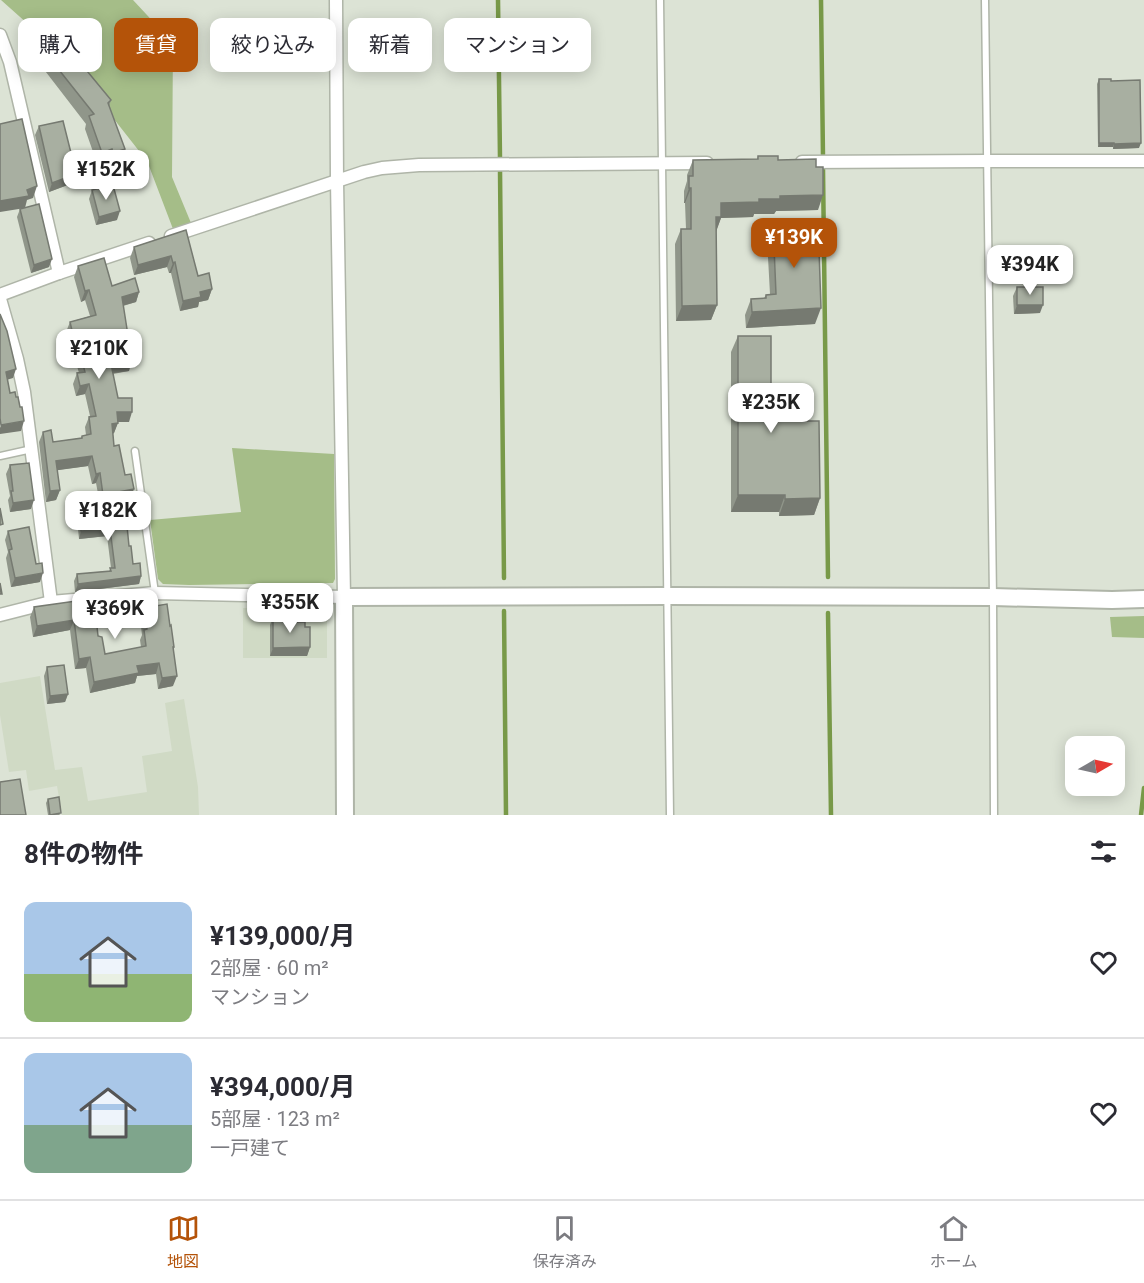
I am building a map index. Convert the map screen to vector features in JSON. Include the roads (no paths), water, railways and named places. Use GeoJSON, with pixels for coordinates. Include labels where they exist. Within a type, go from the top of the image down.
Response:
{"type":"FeatureCollection","features":[{"type":"Feature","properties":{"kind":"street"},"geometry":{"type":"LineString","coordinates":[[336,0],[345,815]]}},
{"type":"Feature","properties":{"kind":"street"},"geometry":{"type":"LineString","coordinates":[[0,34],[10,62],[59,273]]}},
{"type":"Feature","properties":{"kind":"street"},"geometry":{"type":"LineString","coordinates":[[790,163],[1144,161]]}},
{"type":"Feature","properties":{"kind":"street"},"geometry":{"type":"LineString","coordinates":[[51,602],[24,392],[0,297],[59,273],[364,172],[402,166],[720,163]]}},
{"type":"Feature","properties":{"kind":"street"},"geometry":{"type":"LineString","coordinates":[[0,615],[51,602],[155,593],[344,597],[667,596],[1144,599]]}},
{"type":"Feature","properties":{"kind":"lane"},"geometry":{"type":"LineString","coordinates":[[660,0],[669,815]]}},
{"type":"Feature","properties":{"kind":"lane"},"geometry":{"type":"LineString","coordinates":[[985,0],[994,815]]}},
{"type":"Feature","properties":{"kind":"lane"},"geometry":{"type":"LineString","coordinates":[[0,456],[32,449]]}},
{"type":"Feature","properties":{"kind":"lane"},"geometry":{"type":"LineString","coordinates":[[135,452],[155,593]]}},
{"type":"Feature","properties":{"kind":"waterway"},"geometry":{"type":"LineString","coordinates":[[498,0],[500,158]]}},
{"type":"Feature","properties":{"kind":"waterway"},"geometry":{"type":"LineString","coordinates":[[821,0],[823,157]]}},
{"type":"Feature","properties":{"kind":"waterway"},"geometry":{"type":"LineString","coordinates":[[823,169],[828,577]]}},
{"type":"Feature","properties":{"kind":"waterway"},"geometry":{"type":"LineString","coordinates":[[500,170],[504,578]]}},
{"type":"Feature","properties":{"kind":"waterway"},"geometry":{"type":"LineString","coordinates":[[504,611],[506,815]]}},
{"type":"Feature","properties":{"kind":"waterway"},"geometry":{"type":"LineString","coordinates":[[828,613],[831,815]]}},
{"type":"Feature","properties":{"kind":"waterway"},"geometry":{"type":"LineString","coordinates":[[1141,815],[1144,788]]}}]}
